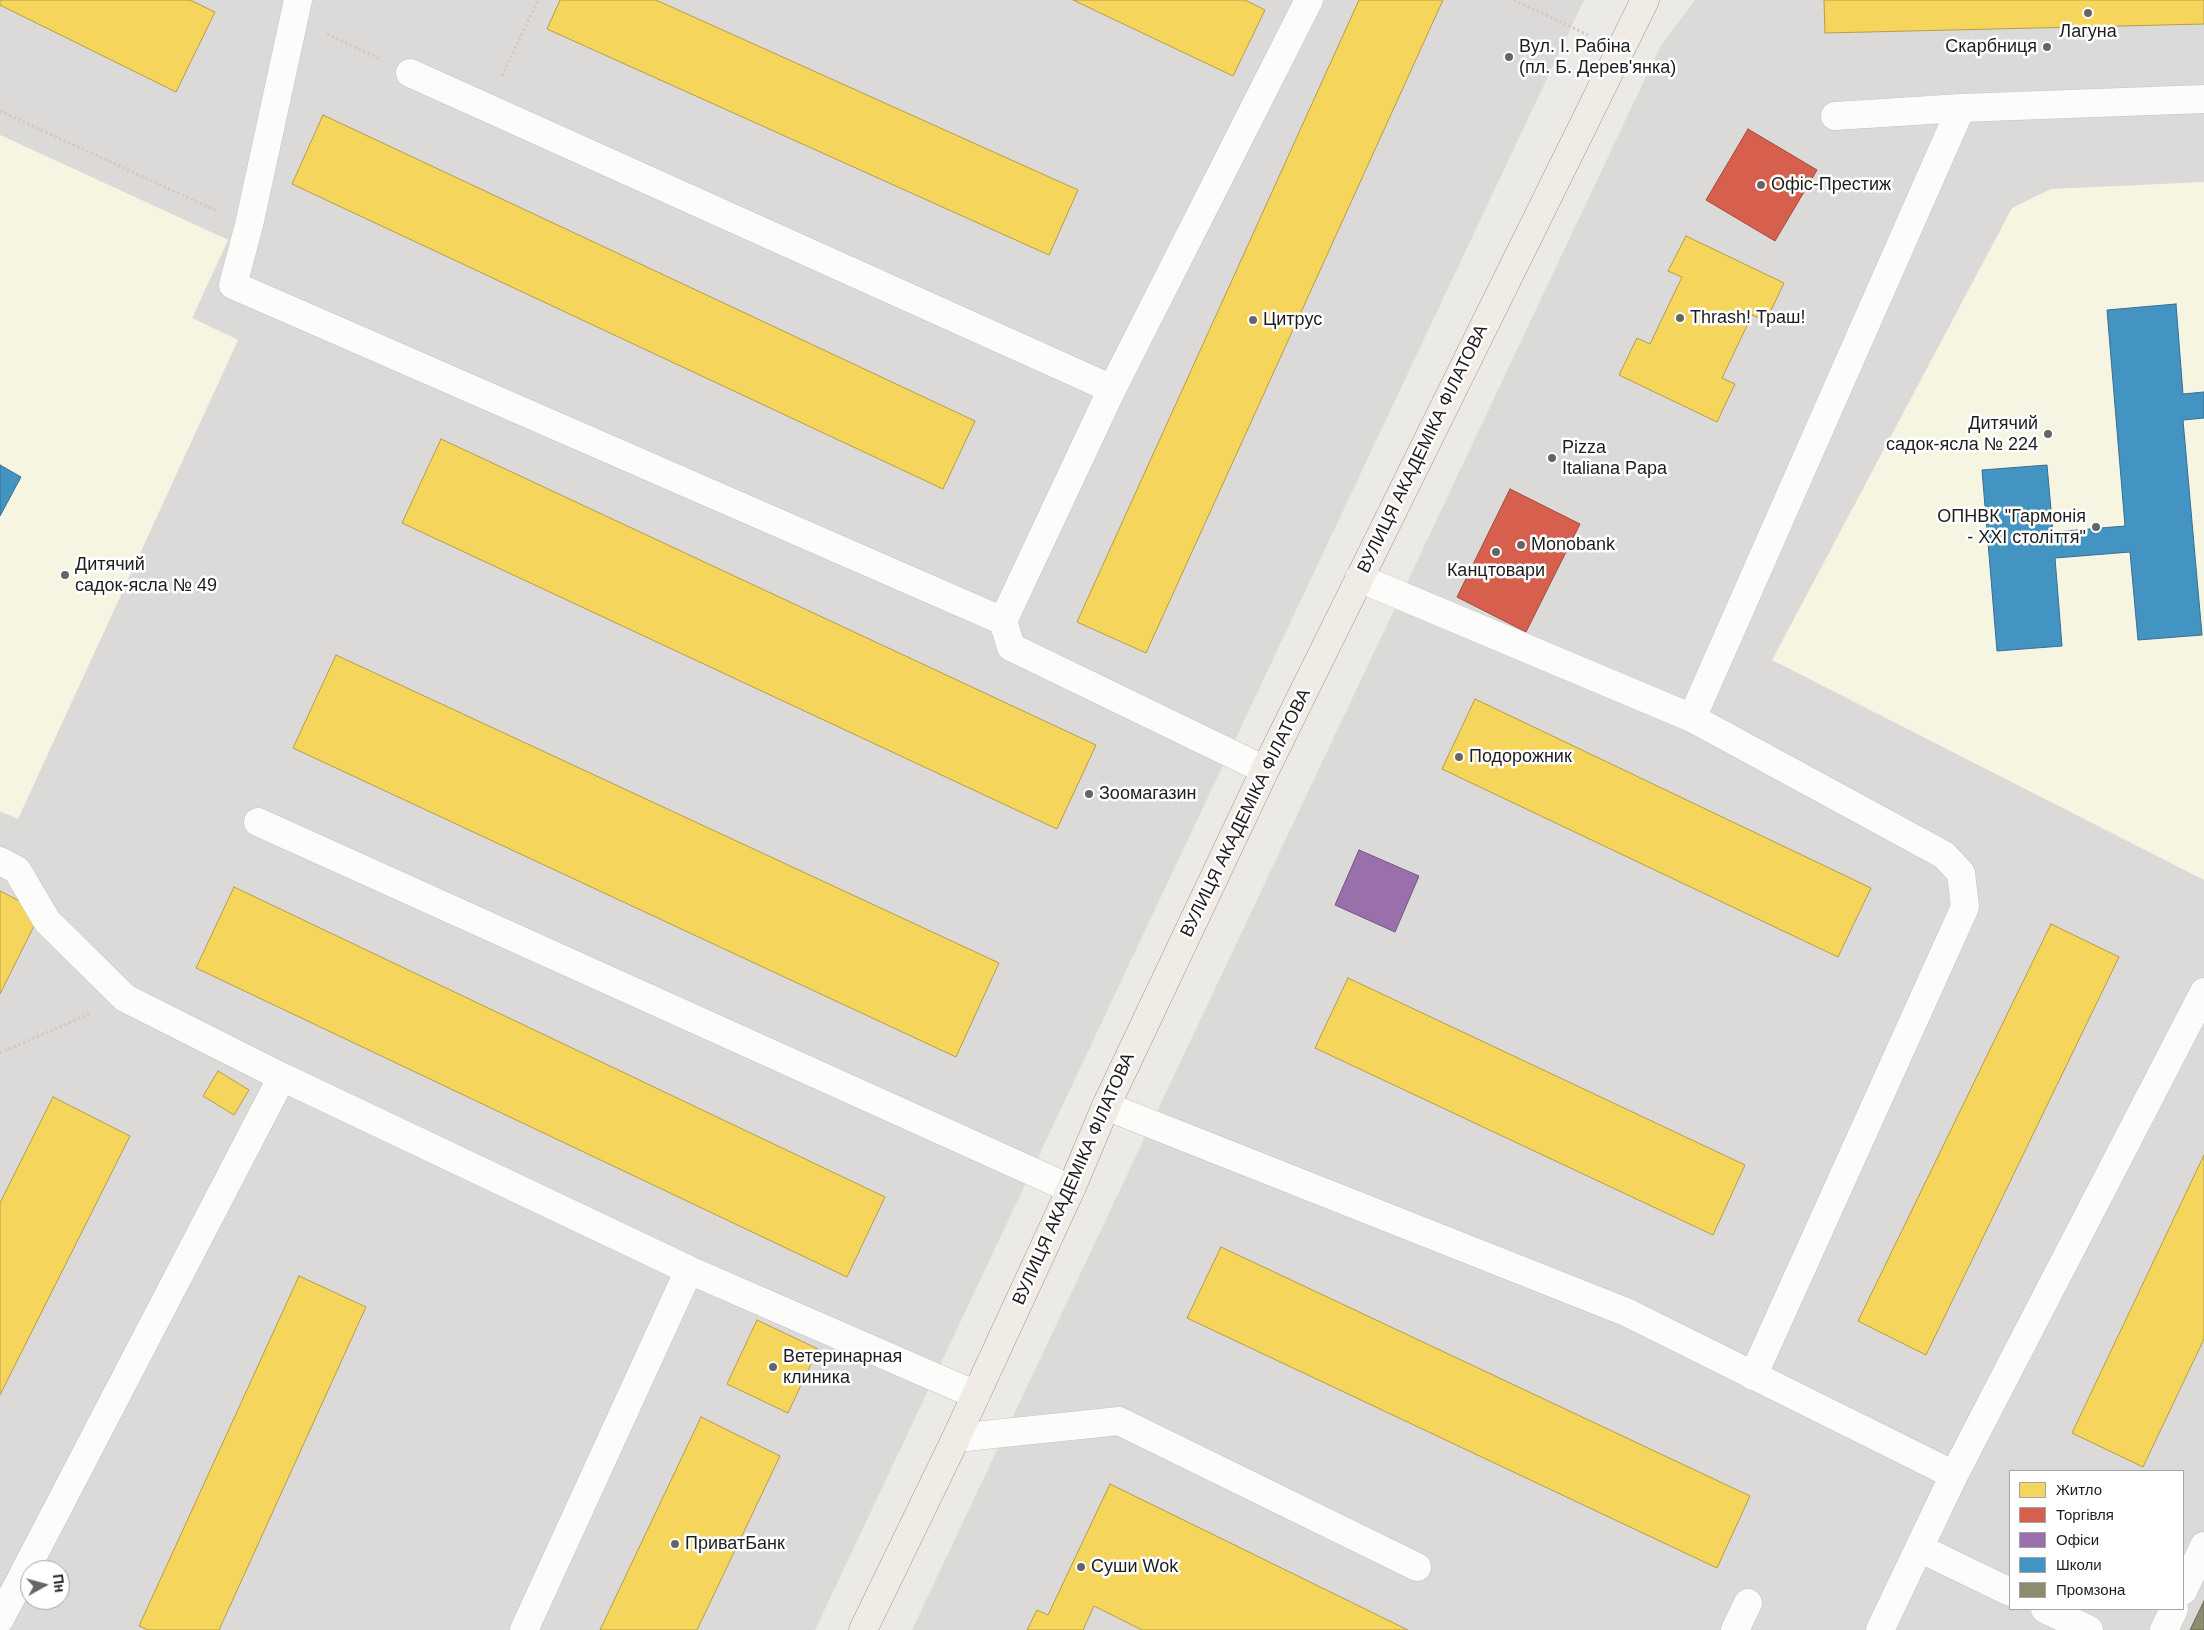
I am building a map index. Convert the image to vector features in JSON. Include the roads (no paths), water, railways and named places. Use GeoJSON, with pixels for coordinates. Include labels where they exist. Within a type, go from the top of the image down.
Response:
{"type":"FeatureCollection","features":[{"type":"Feature","properties":{"kind":"main road","name":"ВУЛИЦЯ АКАДЕМІКА ФІЛАТОВА"},"geometry":{"type":"LineString","coordinates":[[863,1630],[956,1438],[1071,1189],[1106,1106],[1265,770],[1644,1]]}},
{"type":"Feature","properties":{"kind":"lane"},"geometry":{"type":"LineString","coordinates":[[1265,770],[1011,647],[1003,621],[1112,389],[1309,0]]}},
{"type":"Feature","properties":{"kind":"lane"},"geometry":{"type":"LineString","coordinates":[[296,9],[249,225],[233,285],[1003,621]]}},
{"type":"Feature","properties":{"kind":"lane"},"geometry":{"type":"LineString","coordinates":[[410,73],[1112,389]]}},
{"type":"Feature","properties":{"kind":"lane"},"geometry":{"type":"LineString","coordinates":[[1835,116],[1961,108],[2204,99]]}},
{"type":"Feature","properties":{"kind":"lane"},"geometry":{"type":"LineString","coordinates":[[1692,718],[1961,108]]}},
{"type":"Feature","properties":{"kind":"lane"},"geometry":{"type":"LineString","coordinates":[[1359,578],[1692,718],[1944,855],[1961,873],[1965,907],[1753,1376]]}},
{"type":"Feature","properties":{"kind":"lane"},"geometry":{"type":"LineString","coordinates":[[258,822],[1071,1189]]}},
{"type":"Feature","properties":{"kind":"lane"},"geometry":{"type":"LineString","coordinates":[[0,861],[17,870],[48,921],[125,998],[282,1077],[688,1270],[976,1395]]}},
{"type":"Feature","properties":{"kind":"lane"},"geometry":{"type":"LineString","coordinates":[[1880,1630],[1954,1475],[2204,992]]}},
{"type":"Feature","properties":{"kind":"lane"},"geometry":{"type":"LineString","coordinates":[[0,1619],[282,1077]]}},
{"type":"Feature","properties":{"kind":"lane"},"geometry":{"type":"LineString","coordinates":[[1106,1106],[1626,1312],[1954,1475]]}},
{"type":"Feature","properties":{"kind":"lane"},"geometry":{"type":"LineString","coordinates":[[524,1630],[688,1270]]}},
{"type":"Feature","properties":{"kind":"lane"},"geometry":{"type":"LineString","coordinates":[[956,1438],[1119,1421],[1417,1567]]}},
{"type":"Feature","properties":{"kind":"lane"},"geometry":{"type":"LineString","coordinates":[[2184,1589],[2204,1546]]}},
{"type":"Feature","properties":{"kind":"lane"},"geometry":{"type":"LineString","coordinates":[[1920,1548],[2009,1592]]}},
{"type":"Feature","properties":{"kind":"lane"},"geometry":{"type":"LineString","coordinates":[[1735,1630],[1748,1603]]}},
{"type":"Feature","properties":{"kind":"lane"},"geometry":{"type":"LineString","coordinates":[[2047,1610],[2089,1630]]}},
{"type":"Feature","properties":{"kind":"lane"},"geometry":{"type":"LineString","coordinates":[[2164,1630],[2174,1610]]}},
{"type":"Feature","properties":{"kind":"place","name":"Лагуна"},"geometry":{"type":"Point","coordinates":[2088,13]}},
{"type":"Feature","properties":{"kind":"place","name":"Скарбниця"},"geometry":{"type":"Point","coordinates":[2047,47]}},
{"type":"Feature","properties":{"kind":"place","name":"Вул. І. Рабіна (пл. Б. Дерев'янка)"},"geometry":{"type":"Point","coordinates":[1509,57]}},
{"type":"Feature","properties":{"kind":"place","name":"Офіс-Престиж"},"geometry":{"type":"Point","coordinates":[1761,185]}},
{"type":"Feature","properties":{"kind":"place","name":"Thrash! Траш!"},"geometry":{"type":"Point","coordinates":[1680,318]}},
{"type":"Feature","properties":{"kind":"place","name":"Цитрус"},"geometry":{"type":"Point","coordinates":[1253,320]}},
{"type":"Feature","properties":{"kind":"place","name":"Дитячий садок-ясла № 224"},"geometry":{"type":"Point","coordinates":[2048,434]}},
{"type":"Feature","properties":{"kind":"place","name":"Pizza Italiana Papa"},"geometry":{"type":"Point","coordinates":[1552,458]}},
{"type":"Feature","properties":{"kind":"place","name":"ОПНВК \"Гармонія - ХХІ століття\""},"geometry":{"type":"Point","coordinates":[2096,527]}},
{"type":"Feature","properties":{"kind":"place","name":"Monobank"},"geometry":{"type":"Point","coordinates":[1521,545]}},
{"type":"Feature","properties":{"kind":"place","name":"Канцтовари"},"geometry":{"type":"Point","coordinates":[1496,552]}},
{"type":"Feature","properties":{"kind":"place","name":"Дитячий садок-ясла № 49"},"geometry":{"type":"Point","coordinates":[65,575]}},
{"type":"Feature","properties":{"kind":"place","name":"Подорожник"},"geometry":{"type":"Point","coordinates":[1459,757]}},
{"type":"Feature","properties":{"kind":"place","name":"Зоомагазин"},"geometry":{"type":"Point","coordinates":[1089,794]}},
{"type":"Feature","properties":{"kind":"place","name":"Ветеринарная клиника"},"geometry":{"type":"Point","coordinates":[773,1367]}},
{"type":"Feature","properties":{"kind":"place","name":"ПриватБанк"},"geometry":{"type":"Point","coordinates":[675,1544]}},
{"type":"Feature","properties":{"kind":"place","name":"Суши Wok"},"geometry":{"type":"Point","coordinates":[1081,1567]}}]}
